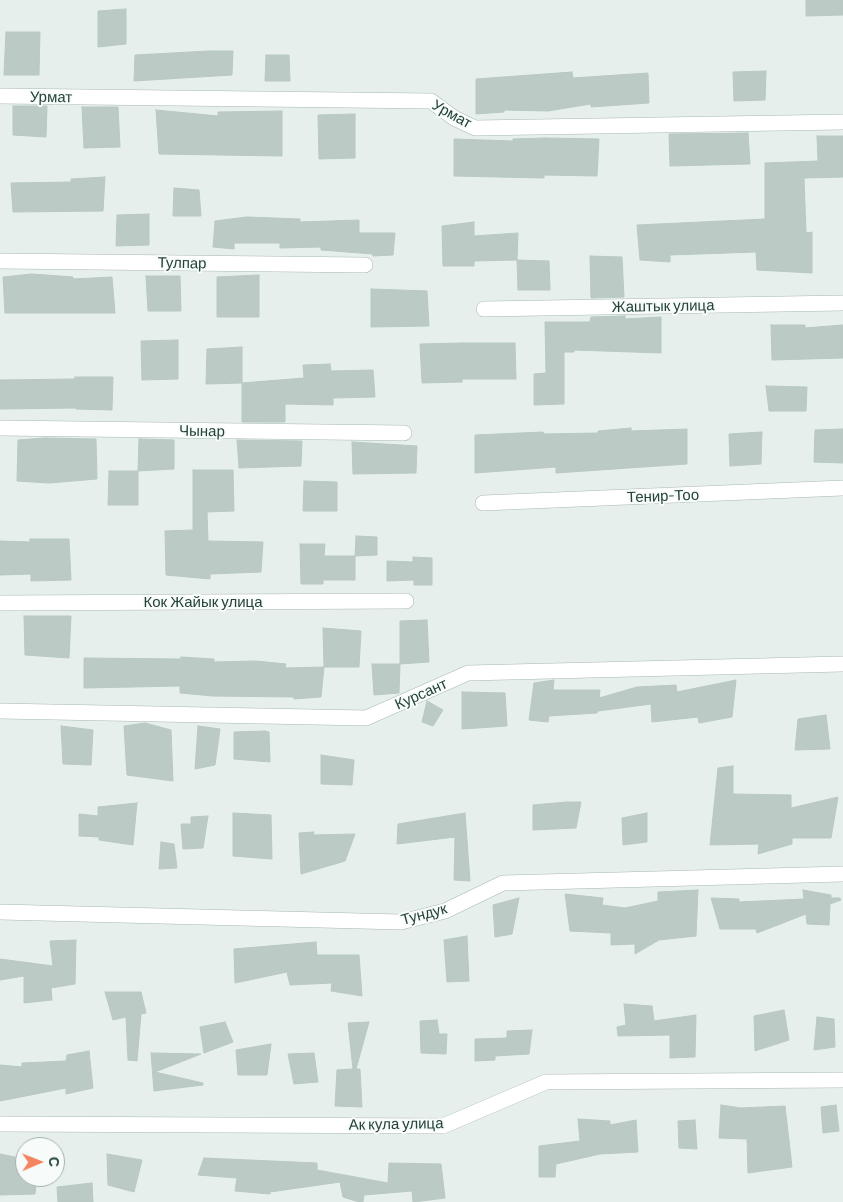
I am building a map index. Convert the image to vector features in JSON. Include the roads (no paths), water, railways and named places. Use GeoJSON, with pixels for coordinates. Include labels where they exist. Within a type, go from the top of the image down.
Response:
{"type":"FeatureCollection","features":[{"type":"Feature","properties":{"kind":"street","name":"Урмат"},"geometry":{"type":"LineString","coordinates":[[0,96],[431,101],[454,118],[475,128],[843,122]]}},
{"type":"Feature","properties":{"kind":"street","name":"Тулпар"},"geometry":{"type":"LineString","coordinates":[[0,261],[365,265]]}},
{"type":"Feature","properties":{"kind":"street","name":"Жаштык улица"},"geometry":{"type":"LineString","coordinates":[[484,309],[843,303]]}},
{"type":"Feature","properties":{"kind":"street","name":"Чынар"},"geometry":{"type":"LineString","coordinates":[[0,428],[404,433]]}},
{"type":"Feature","properties":{"kind":"street","name":"Тенир-Тоо"},"geometry":{"type":"LineString","coordinates":[[482,503],[843,488]]}},
{"type":"Feature","properties":{"kind":"street","name":"Кок Жайык улица"},"geometry":{"type":"LineString","coordinates":[[0,603],[406,601]]}},
{"type":"Feature","properties":{"kind":"street","name":"Курсант"},"geometry":{"type":"LineString","coordinates":[[0,711],[366,718],[468,673],[843,664]]}},
{"type":"Feature","properties":{"kind":"street","name":"Тундук"},"geometry":{"type":"LineString","coordinates":[[0,912],[401,922],[445,911],[503,882],[843,874]]}},
{"type":"Feature","properties":{"kind":"street","name":"Ак кула улица"},"geometry":{"type":"LineString","coordinates":[[0,1124],[443,1126],[546,1082],[843,1080]]}}]}
